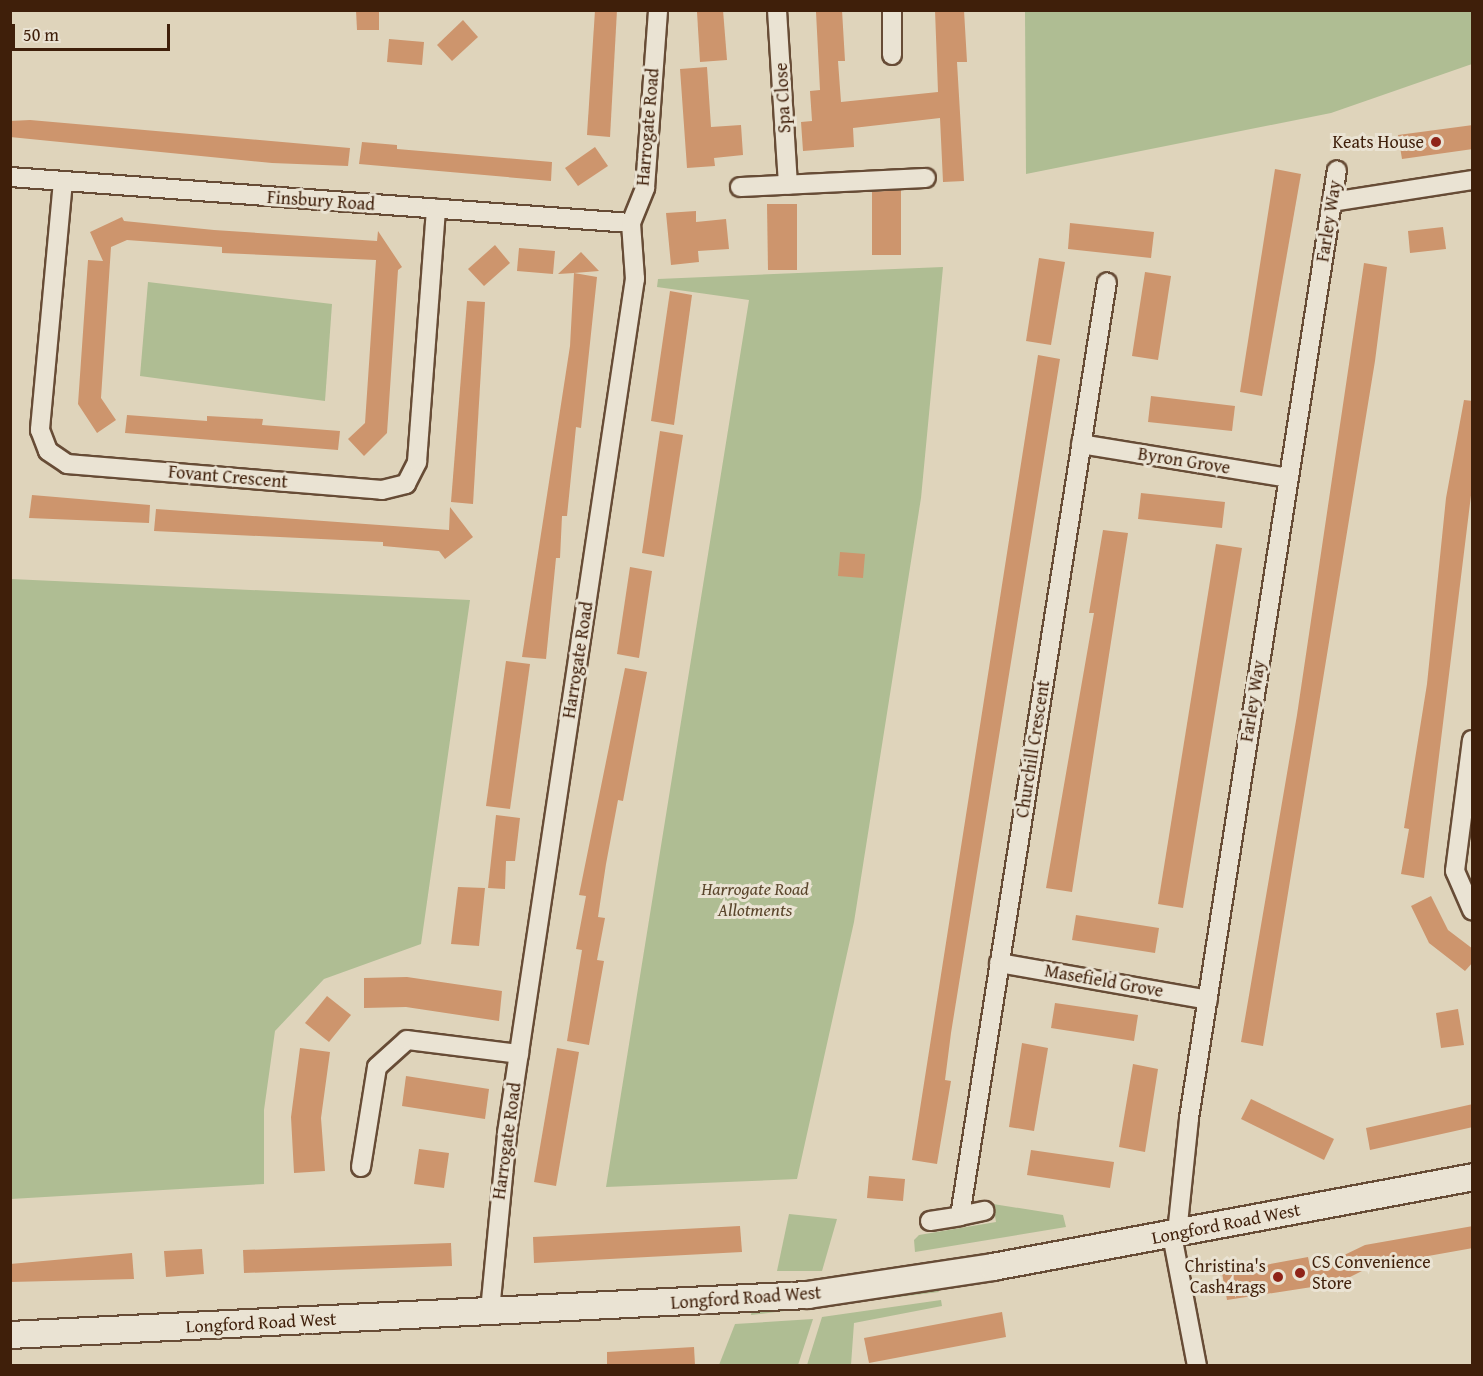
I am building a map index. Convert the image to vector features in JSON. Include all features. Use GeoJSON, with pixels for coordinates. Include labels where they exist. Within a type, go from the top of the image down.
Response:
{"type":"FeatureCollection","features":[{"type":"Feature","properties":{"kind":"street","name":"Harrogate Road"},"geometry":{"type":"LineString","coordinates":[[490,1311],[494,1233],[519,1054],[635,279],[631,223],[645,188],[658,10]]}},
{"type":"Feature","properties":{"kind":"street","name":"Spa Close"},"geometry":{"type":"LineString","coordinates":[[777,10],[788,185]]}},
{"type":"Feature","properties":{"kind":"street"},"geometry":{"type":"LineString","coordinates":[[892,10],[892,55]]}},
{"type":"Feature","properties":{"kind":"street","name":"Farley Way"},"geometry":{"type":"LineString","coordinates":[[1197,1365],[1174,1234],[1208,1000],[1337,170]]}},
{"type":"Feature","properties":{"kind":"street","name":"Finsbury Road"},"geometry":{"type":"LineString","coordinates":[[10,177],[631,223]]}},
{"type":"Feature","properties":{"kind":"street"},"geometry":{"type":"LineString","coordinates":[[740,187],[926,178]]}},
{"type":"Feature","properties":{"kind":"street"},"geometry":{"type":"LineString","coordinates":[[1332,202],[1473,180]]}},
{"type":"Feature","properties":{"kind":"street","name":"Fovant Crescent"},"geometry":{"type":"LineString","coordinates":[[63,181],[40,430],[48,451],[67,464],[382,490],[406,484],[417,462],[436,209]]}},
{"type":"Feature","properties":{"kind":"street","name":"Churchill Crescent"},"geometry":{"type":"LineString","coordinates":[[960,1216],[1107,282]]}},
{"type":"Feature","properties":{"kind":"street","name":"Byron Grove"},"geometry":{"type":"LineString","coordinates":[[1081,444],[1288,478]]}},
{"type":"Feature","properties":{"kind":"street"},"geometry":{"type":"LineString","coordinates":[[1473,740],[1455,871],[1473,910]]}},
{"type":"Feature","properties":{"kind":"street","name":"Masefield Grove"},"geometry":{"type":"LineString","coordinates":[[999,963],[1208,1000]]}},
{"type":"Feature","properties":{"kind":"street"},"geometry":{"type":"LineString","coordinates":[[361,1167],[377,1067],[407,1040],[519,1054]]}},
{"type":"Feature","properties":{"kind":"street","name":"Longford Road West"},"geometry":{"type":"LineString","coordinates":[[10,1335],[808,1295],[1174,1234],[1473,1177]]}},
{"type":"Feature","properties":{"kind":"street"},"geometry":{"type":"LineString","coordinates":[[930,1221],[984,1211]]}},
{"type":"Feature","properties":{"kind":"green space"},"geometry":{"type":"Polygon","coordinates":[[[1025,11],[1472,11],[1472,64],[1331,113],[1026,174],[1025,11]]]}},
{"type":"Feature","properties":{"kind":"green space","name":"Harrogate Road Allotments"},"geometry":{"type":"Polygon","coordinates":[[[943,267],[921,498],[854,922],[797,1179],[606,1187],[749,300],[657,287],[658,279],[943,267]]]}},
{"type":"Feature","properties":{"kind":"green space"},"geometry":{"type":"Polygon","coordinates":[[[148,282],[332,304],[325,401],[140,376],[148,282]]]}},
{"type":"Feature","properties":{"kind":"green space"},"geometry":{"type":"Polygon","coordinates":[[[11,579],[470,600],[421,944],[324,979],[275,1031],[264,1110],[264,1184],[11,1199],[11,579]]]}},
{"type":"Feature","properties":{"kind":"green space"},"geometry":{"type":"Polygon","coordinates":[[[993,1204],[1063,1215],[1066,1227],[915,1252],[914,1240],[919,1235],[996,1222],[993,1204]]]}},
{"type":"Feature","properties":{"kind":"green space"},"geometry":{"type":"Polygon","coordinates":[[[789,1214],[837,1219],[822,1271],[777,1271],[789,1214]]]}},
{"type":"Feature","properties":{"kind":"green space"},"geometry":{"type":"Polygon","coordinates":[[[935,1287],[939,1292],[751,1315],[752,1309],[935,1287]]]}},
{"type":"Feature","properties":{"kind":"green space"},"geometry":{"type":"Polygon","coordinates":[[[941,1300],[942,1306],[854,1323],[851,1365],[807,1365],[822,1317],[941,1300]]]}},
{"type":"Feature","properties":{"kind":"green space"},"geometry":{"type":"Polygon","coordinates":[[[813,1319],[798,1365],[719,1365],[735,1324],[813,1319]]]}},
{"type":"Feature","properties":{"kind":"building"},"geometry":{"type":"Polygon","coordinates":[[[356,10],[379,10],[379,30],[357,30],[356,10]]]}},
{"type":"Feature","properties":{"kind":"building"},"geometry":{"type":"Polygon","coordinates":[[[595,10],[617,10],[610,137],[587,135],[595,10]]]}},
{"type":"Feature","properties":{"kind":"building"},"geometry":{"type":"Polygon","coordinates":[[[723,10],[727,60],[700,62],[697,12],[723,10]]]}},
{"type":"Feature","properties":{"kind":"building"},"geometry":{"type":"Polygon","coordinates":[[[842,10],[845,61],[838,61],[841,102],[938,92],[935,10],[964,10],[967,62],[957,62],[964,181],[943,182],[940,118],[853,128],[854,147],[803,151],[801,122],[812,121],[810,91],[820,90],[816,12],[842,10]]]}},
{"type":"Feature","properties":{"kind":"building"},"geometry":{"type":"Polygon","coordinates":[[[463,20],[478,37],[452,61],[437,45],[463,20]]]}},
{"type":"Feature","properties":{"kind":"building"},"geometry":{"type":"Polygon","coordinates":[[[389,39],[424,42],[422,65],[387,62],[389,39]]]}},
{"type":"Feature","properties":{"kind":"building"},"geometry":{"type":"Polygon","coordinates":[[[707,67],[711,127],[741,125],[743,155],[714,158],[715,166],[687,168],[680,69],[707,67]]]}},
{"type":"Feature","properties":{"kind":"building"},"geometry":{"type":"Polygon","coordinates":[[[30,120],[350,148],[348,166],[272,163],[10,137],[10,121],[30,120]]]}},
{"type":"Feature","properties":{"kind":"building","name":"Keats House"},"geometry":{"type":"Polygon","coordinates":[[[1473,125],[1473,149],[1402,159],[1398,135],[1473,125]]]}},
{"type":"Feature","properties":{"kind":"building"},"geometry":{"type":"Polygon","coordinates":[[[362,142],[397,145],[397,149],[552,162],[551,181],[359,164],[362,142]]]}},
{"type":"Feature","properties":{"kind":"building"},"geometry":{"type":"Polygon","coordinates":[[[595,147],[608,166],[578,186],[565,168],[595,147]]]}},
{"type":"Feature","properties":{"kind":"building"},"geometry":{"type":"Polygon","coordinates":[[[1275,169],[1301,174],[1262,396],[1240,392],[1275,169]]]}},
{"type":"Feature","properties":{"kind":"building"},"geometry":{"type":"Polygon","coordinates":[[[901,190],[901,255],[872,255],[872,192],[901,190]]]}},
{"type":"Feature","properties":{"kind":"building"},"geometry":{"type":"Polygon","coordinates":[[[767,204],[797,204],[797,270],[768,270],[767,204]]]}},
{"type":"Feature","properties":{"kind":"building"},"geometry":{"type":"Polygon","coordinates":[[[696,211],[696,222],[726,219],[729,249],[698,251],[699,262],[671,265],[666,213],[696,211]]]}},
{"type":"Feature","properties":{"kind":"building"},"geometry":{"type":"Polygon","coordinates":[[[122,217],[124,221],[214,230],[377,241],[378,231],[402,267],[398,270],[387,433],[364,456],[348,439],[365,423],[376,260],[222,253],[222,247],[127,240],[111,247],[101,398],[116,420],[97,433],[78,404],[88,260],[103,261],[90,232],[122,217]]]}},
{"type":"Feature","properties":{"kind":"building"},"geometry":{"type":"Polygon","coordinates":[[[1070,223],[1154,232],[1151,258],[1068,249],[1070,223]]]}},
{"type":"Feature","properties":{"kind":"building"},"geometry":{"type":"Polygon","coordinates":[[[1443,227],[1446,249],[1410,253],[1408,231],[1443,227]]]}},
{"type":"Feature","properties":{"kind":"building"},"geometry":{"type":"Polygon","coordinates":[[[495,245],[510,263],[484,286],[468,269],[495,245]]]}},
{"type":"Feature","properties":{"kind":"building"},"geometry":{"type":"Polygon","coordinates":[[[519,248],[555,251],[553,274],[517,271],[519,248]]]}},
{"type":"Feature","properties":{"kind":"building"},"geometry":{"type":"Polygon","coordinates":[[[581,252],[599,271],[558,274],[581,252]]]}},
{"type":"Feature","properties":{"kind":"building"},"geometry":{"type":"Polygon","coordinates":[[[1039,258],[1065,262],[1051,345],[1026,341],[1039,258]]]}},
{"type":"Feature","properties":{"kind":"building"},"geometry":{"type":"Polygon","coordinates":[[[1364,263],[1387,267],[1375,361],[1263,1046],[1241,1042],[1297,715],[1364,263]]]}},
{"type":"Feature","properties":{"kind":"building"},"geometry":{"type":"Polygon","coordinates":[[[1145,272],[1171,276],[1158,360],[1132,356],[1145,272]]]}},
{"type":"Feature","properties":{"kind":"building"},"geometry":{"type":"Polygon","coordinates":[[[574,273],[597,277],[581,428],[576,427],[567,516],[562,516],[560,558],[556,558],[546,659],[522,657],[570,346],[574,273]]]}},
{"type":"Feature","properties":{"kind":"building"},"geometry":{"type":"Polygon","coordinates":[[[670,291],[692,295],[674,425],[651,421],[670,291]]]}},
{"type":"Feature","properties":{"kind":"building"},"geometry":{"type":"Polygon","coordinates":[[[467,301],[485,302],[473,504],[451,502],[467,301]]]}},
{"type":"Feature","properties":{"kind":"building"},"geometry":{"type":"Polygon","coordinates":[[[1038,355],[1060,359],[951,1033],[945,1080],[951,1081],[937,1164],[912,1160],[1038,355]]]}},
{"type":"Feature","properties":{"kind":"building"},"geometry":{"type":"Polygon","coordinates":[[[1151,396],[1235,406],[1232,431],[1148,422],[1151,396]]]}},
{"type":"Feature","properties":{"kind":"building"},"geometry":{"type":"Polygon","coordinates":[[[1464,400],[1473,401],[1473,479],[1424,878],[1401,874],[1409,829],[1404,828],[1427,684],[1446,498],[1464,400]]]}},
{"type":"Feature","properties":{"kind":"building"},"geometry":{"type":"Polygon","coordinates":[[[127,415],[207,421],[207,416],[263,419],[262,425],[340,431],[338,450],[125,433],[127,415]]]}},
{"type":"Feature","properties":{"kind":"building"},"geometry":{"type":"Polygon","coordinates":[[[660,431],[683,435],[664,557],[642,553],[660,431]]]}},
{"type":"Feature","properties":{"kind":"building"},"geometry":{"type":"Polygon","coordinates":[[[1141,493],[1225,502],[1222,528],[1138,519],[1141,493]]]}},
{"type":"Feature","properties":{"kind":"building"},"geometry":{"type":"Polygon","coordinates":[[[32,495],[150,505],[149,523],[29,518],[32,495]]]}},
{"type":"Feature","properties":{"kind":"building"},"geometry":{"type":"Polygon","coordinates":[[[450,507],[473,537],[445,559],[439,551],[383,546],[383,542],[154,531],[156,509],[449,530],[450,507]]]}},
{"type":"Feature","properties":{"kind":"building"},"geometry":{"type":"Polygon","coordinates":[[[1103,530],[1128,533],[1072,892],[1046,888],[1094,613],[1089,613],[1103,530]]]}},
{"type":"Feature","properties":{"kind":"building"},"geometry":{"type":"Polygon","coordinates":[[[1216,544],[1242,548],[1183,908],[1158,904],[1216,544]]]}},
{"type":"Feature","properties":{"kind":"building"},"geometry":{"type":"Polygon","coordinates":[[[840,552],[865,554],[863,578],[838,576],[840,552]]]}},
{"type":"Feature","properties":{"kind":"building"},"geometry":{"type":"Polygon","coordinates":[[[630,567],[652,571],[639,658],[617,654],[630,567]]]}},
{"type":"Feature","properties":{"kind":"building"},"geometry":{"type":"Polygon","coordinates":[[[506,661],[530,664],[510,809],[486,806],[506,661]]]}},
{"type":"Feature","properties":{"kind":"building"},"geometry":{"type":"Polygon","coordinates":[[[625,668],[647,672],[623,801],[618,800],[606,864],[598,917],[605,918],[597,960],[604,961],[589,1045],[567,1041],[582,950],[576,949],[586,896],[579,895],[625,668]]]}},
{"type":"Feature","properties":{"kind":"building"},"geometry":{"type":"Polygon","coordinates":[[[496,815],[520,818],[515,861],[506,861],[505,889],[488,888],[496,815]]]}},
{"type":"Feature","properties":{"kind":"building"},"geometry":{"type":"Polygon","coordinates":[[[458,887],[485,888],[479,946],[451,944],[458,887]]]}},
{"type":"Feature","properties":{"kind":"building"},"geometry":{"type":"Polygon","coordinates":[[[1431,896],[1448,930],[1473,949],[1473,962],[1465,971],[1429,943],[1411,906],[1431,896]]]}},
{"type":"Feature","properties":{"kind":"building"},"geometry":{"type":"Polygon","coordinates":[[[1076,915],[1159,928],[1155,953],[1072,940],[1076,915]]]}},
{"type":"Feature","properties":{"kind":"building"},"geometry":{"type":"Polygon","coordinates":[[[407,977],[502,991],[499,1021],[406,1007],[364,1008],[364,978],[407,977]]]}},
{"type":"Feature","properties":{"kind":"building"},"geometry":{"type":"Polygon","coordinates":[[[327,996],[351,1015],[329,1042],[305,1023],[327,996]]]}},
{"type":"Feature","properties":{"kind":"building"},"geometry":{"type":"Polygon","coordinates":[[[1055,1003],[1138,1015],[1134,1041],[1051,1028],[1055,1003]]]}},
{"type":"Feature","properties":{"kind":"building"},"geometry":{"type":"Polygon","coordinates":[[[1458,1009],[1464,1045],[1441,1048],[1436,1013],[1458,1009]]]}},
{"type":"Feature","properties":{"kind":"building"},"geometry":{"type":"Polygon","coordinates":[[[1022,1043],[1048,1048],[1034,1131],[1009,1127],[1022,1043]]]}},
{"type":"Feature","properties":{"kind":"building"},"geometry":{"type":"Polygon","coordinates":[[[300,1048],[330,1052],[321,1118],[325,1171],[294,1173],[291,1117],[300,1048]]]}},
{"type":"Feature","properties":{"kind":"building"},"geometry":{"type":"Polygon","coordinates":[[[557,1048],[579,1052],[556,1186],[534,1182],[557,1048]]]}},
{"type":"Feature","properties":{"kind":"building"},"geometry":{"type":"Polygon","coordinates":[[[1133,1064],[1158,1069],[1145,1152],[1119,1147],[1133,1064]]]}},
{"type":"Feature","properties":{"kind":"building"},"geometry":{"type":"Polygon","coordinates":[[[406,1076],[489,1089],[485,1119],[402,1106],[406,1076]]]}},
{"type":"Feature","properties":{"kind":"building"},"geometry":{"type":"Polygon","coordinates":[[[1251,1099],[1334,1139],[1324,1160],[1241,1119],[1251,1099]]]}},
{"type":"Feature","properties":{"kind":"building"},"geometry":{"type":"Polygon","coordinates":[[[1473,1104],[1473,1127],[1370,1150],[1366,1128],[1473,1104]]]}},
{"type":"Feature","properties":{"kind":"building"},"geometry":{"type":"Polygon","coordinates":[[[419,1149],[449,1153],[444,1188],[414,1184],[419,1149]]]}},
{"type":"Feature","properties":{"kind":"building"},"geometry":{"type":"Polygon","coordinates":[[[1031,1150],[1114,1162],[1110,1188],[1027,1175],[1031,1150]]]}},
{"type":"Feature","properties":{"kind":"building"},"geometry":{"type":"Polygon","coordinates":[[[869,1176],[905,1179],[903,1201],[867,1198],[869,1176]]]}},
{"type":"Feature","properties":{"kind":"building"},"geometry":{"type":"Polygon","coordinates":[[[740,1226],[742,1252],[534,1263],[533,1237],[740,1226]]]}},
{"type":"Feature","properties":{"kind":"building"},"geometry":{"type":"Polygon","coordinates":[[[1473,1226],[1473,1248],[1372,1266],[1338,1283],[1227,1300],[1222,1273],[1308,1257],[1311,1271],[1365,1245],[1473,1226]]]}},
{"type":"Feature","properties":{"kind":"building"},"geometry":{"type":"Polygon","coordinates":[[[451,1243],[452,1266],[244,1273],[243,1250],[451,1243]]]}},
{"type":"Feature","properties":{"kind":"building"},"geometry":{"type":"Polygon","coordinates":[[[202,1249],[204,1274],[166,1277],[164,1251],[202,1249]]]}},
{"type":"Feature","properties":{"kind":"building"},"geometry":{"type":"Polygon","coordinates":[[[132,1253],[134,1279],[10,1282],[10,1264],[132,1253]]]}},
{"type":"Feature","properties":{"kind":"building"},"geometry":{"type":"Polygon","coordinates":[[[1002,1312],[1006,1337],[869,1363],[864,1338],[1002,1312]]]}},
{"type":"Feature","properties":{"kind":"building"},"geometry":{"type":"Polygon","coordinates":[[[694,1347],[695,1365],[607,1365],[607,1352],[694,1347]]]}},
{"type":"Feature","properties":{"kind":"place","name":"Keats House"},"geometry":{"type":"Point","coordinates":[1436,142]}},
{"type":"Feature","properties":{"kind":"place","name":"CS Convenience Store"},"geometry":{"type":"Point","coordinates":[1300,1273]}},
{"type":"Feature","properties":{"kind":"place","name":"Christina's Cash4rags"},"geometry":{"type":"Point","coordinates":[1278,1277]}}]}
